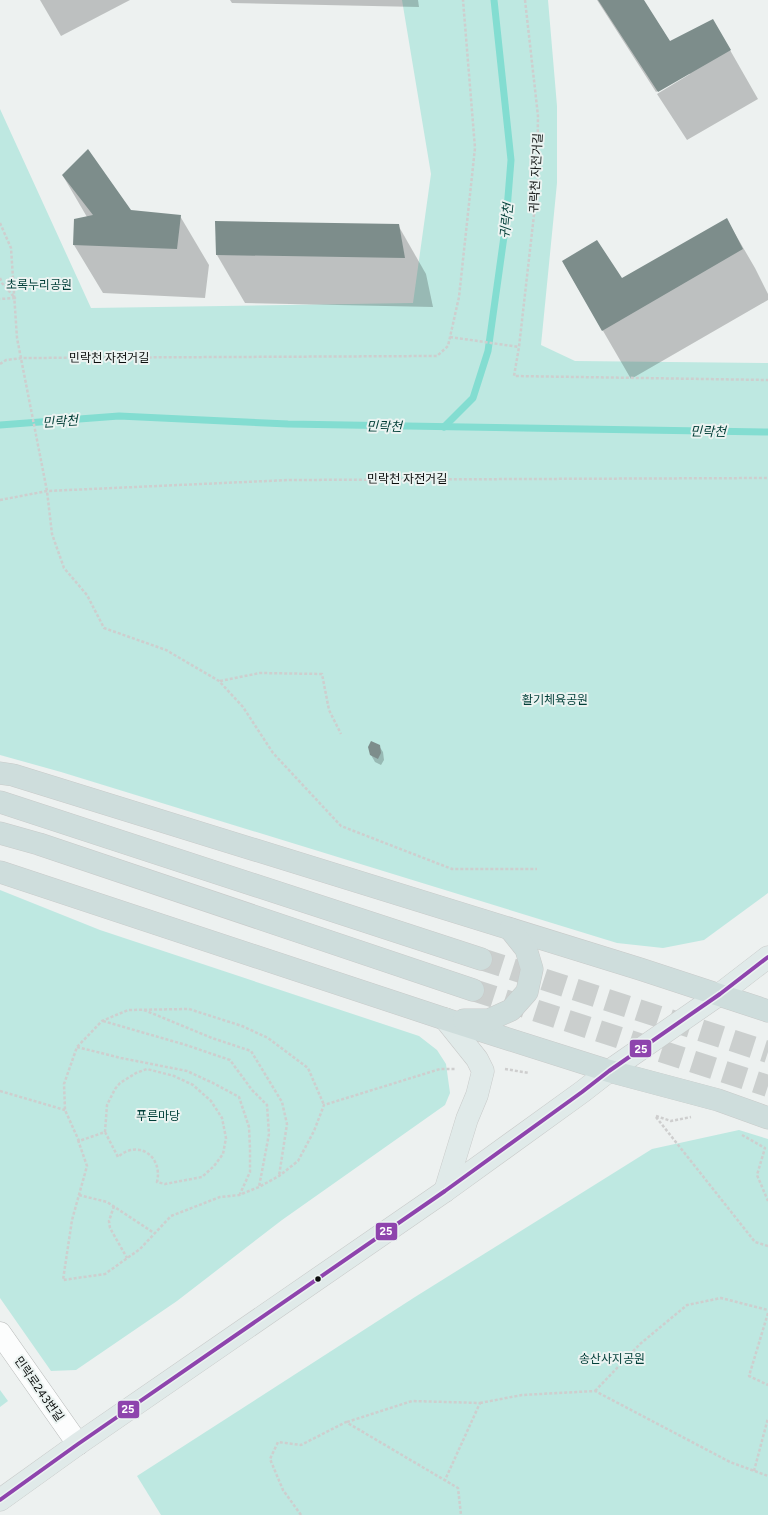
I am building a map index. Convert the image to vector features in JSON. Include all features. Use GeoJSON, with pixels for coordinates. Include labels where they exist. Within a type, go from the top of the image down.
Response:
{"type":"FeatureCollection","features":[{"type":"Feature","properties":{"kind":"highway"},"geometry":{"type":"LineString","coordinates":[[0,773],[13,775],[720,994],[768,1011]]}},
{"type":"Feature","properties":{"kind":"highway"},"geometry":{"type":"LineString","coordinates":[[0,802],[482,959]]}},
{"type":"Feature","properties":{"kind":"highway"},"geometry":{"type":"LineString","coordinates":[[0,833],[39,844],[473,990]]}},
{"type":"Feature","properties":{"kind":"highway"},"geometry":{"type":"LineString","coordinates":[[0,872],[445,1019],[609,1071],[718,1100],[768,1118]]}},
{"type":"Feature","properties":{"kind":"highway"},"geometry":{"type":"LineString","coordinates":[[445,1019],[489,1020],[511,1010],[526,992],[532,969],[526,949],[510,929]]}},
{"type":"Feature","properties":{"kind":"main road"},"geometry":{"type":"LineString","coordinates":[[0,1500],[78,1444],[445,1191],[609,1071],[720,994],[768,957]]}},
{"type":"Feature","properties":{"kind":"main road"},"geometry":{"type":"LineString","coordinates":[[445,1019],[477,1059],[483,1071],[477,1095],[467,1119],[445,1191]]}},
{"type":"Feature","properties":{"kind":"street","name":"민락로243번길"},"geometry":{"type":"LineString","coordinates":[[0,1333],[78,1444]]}},
{"type":"Feature","properties":{"kind":"path"},"geometry":{"type":"LineString","coordinates":[[462,0],[475,148],[459,297],[450,337],[519,346],[514,376],[768,380]]}},
{"type":"Feature","properties":{"kind":"path","name":"귀락천 자전거길"},"geometry":{"type":"LineString","coordinates":[[519,346],[537,188],[538,116],[525,0]]}},
{"type":"Feature","properties":{"kind":"path"},"geometry":{"type":"LineString","coordinates":[[0,223],[11,248],[17,338],[47,492],[52,534],[64,568],[87,595],[104,628],[166,650],[220,681],[243,707],[273,753],[341,826],[452,868],[537,869]]}},
{"type":"Feature","properties":{"kind":"path"},"geometry":{"type":"LineString","coordinates":[[0,278],[2,283],[15,298]]}},
{"type":"Feature","properties":{"kind":"path"},"geometry":{"type":"LineString","coordinates":[[0,299],[15,298]]}},
{"type":"Feature","properties":{"kind":"path","name":"민락천 자전거길"},"geometry":{"type":"LineString","coordinates":[[0,364],[6,360],[22,358],[437,356],[448,346],[450,337]]}},
{"type":"Feature","properties":{"kind":"path","name":"민락천 자전거길"},"geometry":{"type":"LineString","coordinates":[[0,500],[47,492],[289,480],[768,478]]}},
{"type":"Feature","properties":{"kind":"path"},"geometry":{"type":"LineString","coordinates":[[220,681],[260,673],[322,674],[329,710],[341,734]]}},
{"type":"Feature","properties":{"kind":"path"},"geometry":{"type":"LineString","coordinates":[[142,1009],[212,1038],[251,1051],[282,1102],[287,1124],[279,1176]]}},
{"type":"Feature","properties":{"kind":"path"},"geometry":{"type":"LineString","coordinates":[[189,1009],[242,1026],[268,1038],[308,1068],[324,1105],[314,1131],[298,1161],[279,1176],[259,1187],[239,1195],[220,1197],[171,1216],[140,1248],[105,1274],[63,1280],[72,1220],[87,1166],[79,1141],[65,1110],[64,1084],[77,1047],[102,1021],[128,1010],[189,1009]]}},
{"type":"Feature","properties":{"kind":"path"},"geometry":{"type":"LineString","coordinates":[[102,1021],[186,1045],[230,1060],[252,1090],[267,1105],[270,1134],[259,1187]]}},
{"type":"Feature","properties":{"kind":"path"},"geometry":{"type":"LineString","coordinates":[[77,1047],[187,1071],[238,1097],[250,1127],[250,1172],[239,1195]]}},
{"type":"Feature","properties":{"kind":"path"},"geometry":{"type":"LineString","coordinates":[[324,1105],[440,1069],[463,1069]]}},
{"type":"Feature","properties":{"kind":"path"},"geometry":{"type":"LineString","coordinates":[[502,1069],[529,1073]]}},
{"type":"Feature","properties":{"kind":"path"},"geometry":{"type":"LineString","coordinates":[[147,1070],[174,1076],[193,1085],[211,1101],[222,1118],[226,1138],[223,1154],[214,1166],[202,1177],[166,1184],[157,1182],[159,1175],[156,1159],[145,1151],[135,1149],[123,1152],[118,1157],[105,1132],[107,1105],[115,1089],[120,1083],[136,1073],[147,1070]]}},
{"type":"Feature","properties":{"kind":"path"},"geometry":{"type":"LineString","coordinates":[[0,1091],[65,1110]]}},
{"type":"Feature","properties":{"kind":"path"},"geometry":{"type":"LineString","coordinates":[[693,1117],[671,1121],[656,1116],[755,1242],[768,1246]]}},
{"type":"Feature","properties":{"kind":"path"},"geometry":{"type":"LineString","coordinates":[[79,1141],[105,1132]]}},
{"type":"Feature","properties":{"kind":"path"},"geometry":{"type":"LineString","coordinates":[[740,1133],[765,1148],[757,1175],[768,1201]]}},
{"type":"Feature","properties":{"kind":"path"},"geometry":{"type":"LineString","coordinates":[[79,1195],[106,1202],[114,1206],[154,1233]]}},
{"type":"Feature","properties":{"kind":"path"},"geometry":{"type":"LineString","coordinates":[[114,1206],[109,1221],[110,1228],[127,1258]]}},
{"type":"Feature","properties":{"kind":"path"},"geometry":{"type":"LineString","coordinates":[[595,1391],[640,1344],[687,1305],[721,1298],[768,1311],[749,1376],[768,1385]]}},
{"type":"Feature","properties":{"kind":"path"},"geometry":{"type":"LineString","coordinates":[[301,1515],[283,1490],[270,1459],[278,1442],[301,1445],[346,1422],[412,1401],[480,1403],[522,1395],[595,1391],[730,1462],[768,1476]]}},
{"type":"Feature","properties":{"kind":"path"},"geometry":{"type":"LineString","coordinates":[[445,1481],[480,1403]]}},
{"type":"Feature","properties":{"kind":"path"},"geometry":{"type":"LineString","coordinates":[[754,1471],[768,1418]]}},
{"type":"Feature","properties":{"kind":"path"},"geometry":{"type":"LineString","coordinates":[[346,1422],[458,1488],[462,1515]]}},
{"type":"Feature","properties":{"kind":"green space","name":"활기체육공원"},"geometry":{"type":"Polygon","coordinates":[[[402,0],[548,0],[557,106],[557,183],[541,345],[575,361],[768,363],[768,893],[704,940],[663,948],[617,943],[61,772],[0,755],[0,109],[91,308],[413,303],[431,174],[402,0]]]}},
{"type":"Feature","properties":{"kind":"green space","name":"푸른마당"},"geometry":{"type":"Polygon","coordinates":[[[0,890],[100,930],[419,1036],[437,1050],[446,1064],[450,1093],[445,1105],[282,1220],[177,1301],[76,1370],[51,1371],[0,1298],[0,890]]]}},
{"type":"Feature","properties":{"kind":"green space","name":"송산사지공원"},"geometry":{"type":"Polygon","coordinates":[[[739,1130],[768,1139],[768,1515],[161,1515],[137,1476],[415,1297],[652,1149],[739,1130]]]}},
{"type":"Feature","properties":{"kind":"green space"},"geometry":{"type":"Polygon","coordinates":[[[0,1390],[8,1401],[0,1407],[0,1390]]]}},
{"type":"Feature","properties":{"kind":"building"},"geometry":{"type":"Polygon","coordinates":[[[598,0],[644,0],[670,41],[713,19],[731,50],[658,92],[598,0]]]}},
{"type":"Feature","properties":{"kind":"building"},"geometry":{"type":"Polygon","coordinates":[[[88,149],[131,210],[181,215],[177,249],[73,245],[74,219],[93,215],[62,175],[88,149]]]}},
{"type":"Feature","properties":{"kind":"building"},"geometry":{"type":"Polygon","coordinates":[[[727,218],[743,249],[602,331],[562,261],[597,240],[622,278],[727,218]]]}},
{"type":"Feature","properties":{"kind":"building"},"geometry":{"type":"Polygon","coordinates":[[[215,221],[399,224],[405,258],[216,255],[215,221]]]}},
{"type":"Feature","properties":{"kind":"building"},"geometry":{"type":"Polygon","coordinates":[[[371,741],[380,745],[381,753],[378,759],[370,755],[368,747],[371,741]]]}},
{"type":"Feature","properties":{"kind":"waterway","name":"귀락천"},"geometry":{"type":"LineString","coordinates":[[444,427],[473,398],[488,351],[506,222],[511,160],[494,0]]}},
{"type":"Feature","properties":{"kind":"waterway","name":"민락천"},"geometry":{"type":"LineString","coordinates":[[0,425],[119,416],[288,424],[768,432]]}},
{"type":"Feature","properties":{"kind":"tunnel"},"geometry":{"type":"LineString","coordinates":[[481,959],[768,1052]]}},
{"type":"Feature","properties":{"kind":"tunnel"},"geometry":{"type":"LineString","coordinates":[[473,990],[768,1086]]}},
{"type":"Feature","properties":{"kind":"transit line","name":"25"},"geometry":{"type":"LineString","coordinates":[[0,1500],[78,1444],[445,1191],[609,1071],[720,994],[768,957]]}},
{"type":"Feature","properties":{"kind":"park label","name":"초록누리공원"},"geometry":{"type":"Point","coordinates":[39,285]}}]}
